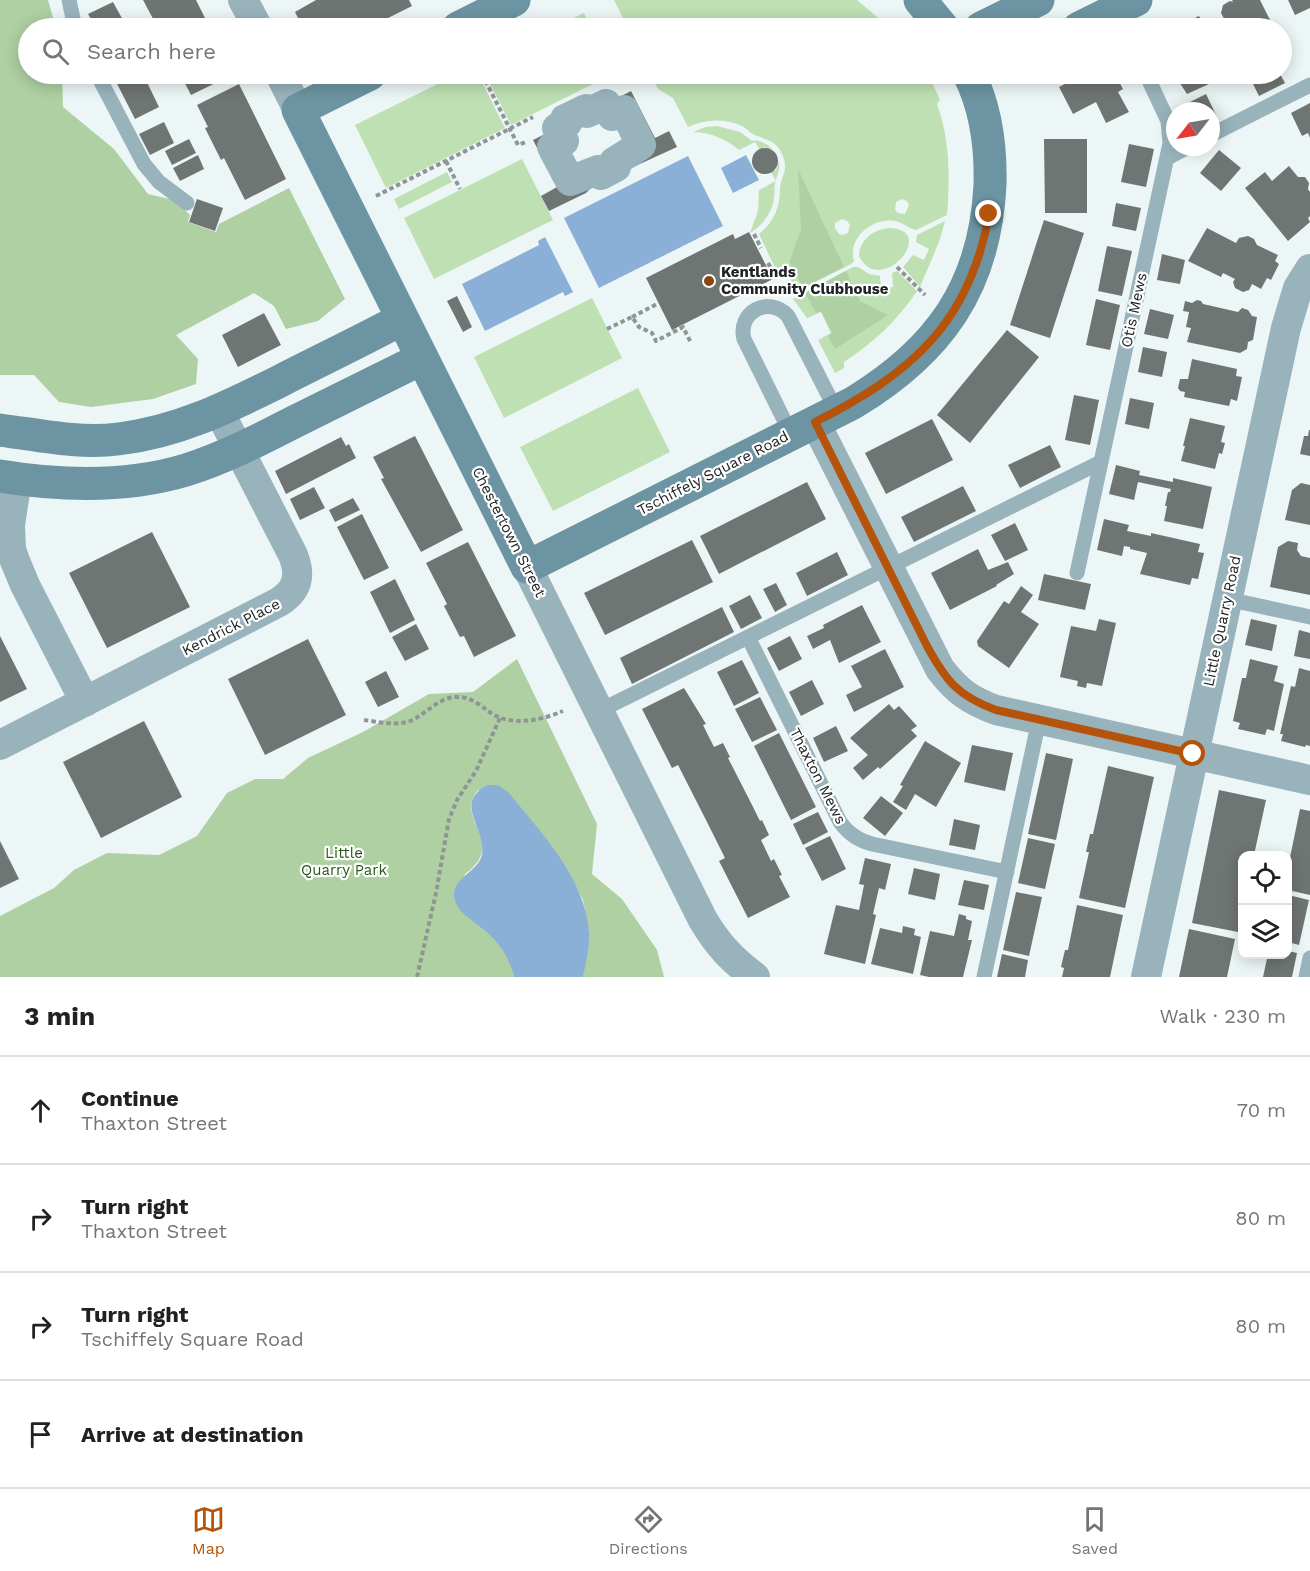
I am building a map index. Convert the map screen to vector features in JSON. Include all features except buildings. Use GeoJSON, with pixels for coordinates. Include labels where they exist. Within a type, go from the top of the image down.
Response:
{"type":"FeatureCollection","features":[{"type":"Feature","properties":{"kind":"street"},"geometry":{"type":"LineString","coordinates":[[243,0],[253,18]]}},
{"type":"Feature","properties":{"kind":"street"},"geometry":{"type":"LineString","coordinates":[[478,18],[514,0]]}},
{"type":"Feature","properties":{"kind":"street"},"geometry":{"type":"LineString","coordinates":[[920,0],[935,18]]}},
{"type":"Feature","properties":{"kind":"street"},"geometry":{"type":"LineString","coordinates":[[1001,18],[1038,0]]}},
{"type":"Feature","properties":{"kind":"street"},"geometry":{"type":"LineString","coordinates":[[1103,18],[1123,10]]}},
{"type":"Feature","properties":{"kind":"street","name":"Chestertown Street"},"geometry":{"type":"LineString","coordinates":[[285,84],[703,920],[718,944],[737,964],[755,977]]}},
{"type":"Feature","properties":{"kind":"street"},"geometry":{"type":"LineString","coordinates":[[298,110],[350,84]]}},
{"type":"Feature","properties":{"kind":"street","name":"Tschiffely Square Road"},"geometry":{"type":"LineString","coordinates":[[527,567],[814,423],[868,394],[913,360],[956,309],[971,279],[985,237],[989,214],[991,164],[978,84]]}},
{"type":"Feature","properties":{"kind":"street","name":"Little Quarry Road"},"geometry":{"type":"LineString","coordinates":[[1146,977],[1286,328],[1298,288],[1310,269]]}},
{"type":"Feature","properties":{"kind":"street"},"geometry":{"type":"LineString","coordinates":[[0,430],[92,441],[118,439],[183,426],[219,411],[402,320]]}},
{"type":"Feature","properties":{"kind":"street"},"geometry":{"type":"LineString","coordinates":[[85,702],[24,585],[15,561],[11,549],[9,478],[40,483],[111,483],[151,478],[185,470],[239,450],[421,358]]}},
{"type":"Feature","properties":{"kind":"street","name":"Kendrick Place"},"geometry":{"type":"LineString","coordinates":[[0,745],[279,602],[294,589],[299,576],[296,562],[219,411]]}},
{"type":"Feature","properties":{"kind":"street"},"geometry":{"type":"LineString","coordinates":[[814,423],[940,669],[956,688],[974,702],[996,710],[1039,720],[1310,780]]}},
{"type":"Feature","properties":{"kind":"lane"},"geometry":{"type":"LineString","coordinates":[[69,0],[73,18]]}},
{"type":"Feature","properties":{"kind":"lane"},"geometry":{"type":"LineString","coordinates":[[102,84],[144,164],[159,182],[187,202]]}},
{"type":"Feature","properties":{"kind":"lane","name":"Otis Mews"},"geometry":{"type":"LineString","coordinates":[[1077,573],[1167,158],[1170,128],[1151,84]]}},
{"type":"Feature","properties":{"kind":"lane"},"geometry":{"type":"LineString","coordinates":[[1220,130],[1310,85]]}},
{"type":"Feature","properties":{"kind":"lane"},"geometry":{"type":"LineString","coordinates":[[1167,158],[1171,156]]}},
{"type":"Feature","properties":{"kind":"lane"},"geometry":{"type":"LineString","coordinates":[[773,307],[782,310],[788,316],[814,423],[744,339],[743,324],[750,313],[757,308],[773,307]]}},
{"type":"Feature","properties":{"kind":"lane"},"geometry":{"type":"LineString","coordinates":[[599,711],[1101,462]]}},
{"type":"Feature","properties":{"kind":"lane"},"geometry":{"type":"LineString","coordinates":[[1227,599],[1310,617]]}},
{"type":"Feature","properties":{"kind":"lane","name":"Thaxton Mews"},"geometry":{"type":"LineString","coordinates":[[748,637],[840,822],[847,831],[872,844],[1007,872]]}},
{"type":"Feature","properties":{"kind":"lane"},"geometry":{"type":"LineString","coordinates":[[984,977],[1039,720]]}},
{"type":"Feature","properties":{"kind":"lane"},"geometry":{"type":"LineString","coordinates":[[1306,977],[1310,958]]}},
{"type":"Feature","properties":{"kind":"path"},"geometry":{"type":"LineString","coordinates":[[487,84],[510,129]]}},
{"type":"Feature","properties":{"kind":"path"},"geometry":{"type":"LineString","coordinates":[[376,196],[538,114]]}},
{"type":"Feature","properties":{"kind":"path"},"geometry":{"type":"LineString","coordinates":[[446,161],[460,189]]}},
{"type":"Feature","properties":{"kind":"path"},"geometry":{"type":"LineString","coordinates":[[754,234],[761,248]]}},
{"type":"Feature","properties":{"kind":"path"},"geometry":{"type":"LineString","coordinates":[[768,262],[774,273]]}},
{"type":"Feature","properties":{"kind":"path"},"geometry":{"type":"LineString","coordinates":[[897,267],[925,295]]}},
{"type":"Feature","properties":{"kind":"path"},"geometry":{"type":"LineString","coordinates":[[607,329],[659,303]]}},
{"type":"Feature","properties":{"kind":"path"},"geometry":{"type":"LineString","coordinates":[[632,317],[639,327],[652,333],[656,341],[683,327],[691,343]]}},
{"type":"Feature","properties":{"kind":"path"},"geometry":{"type":"LineString","coordinates":[[364,720],[402,723],[411,721],[442,701],[462,696],[480,704],[500,718],[530,721],[549,717],[562,711]]}},
{"type":"Feature","properties":{"kind":"path"},"geometry":{"type":"LineString","coordinates":[[417,977],[436,893],[449,819],[457,800],[476,771],[500,718]]}},
{"type":"Feature","properties":{"kind":"green space"},"geometry":{"type":"Polygon","coordinates":[[[0,0],[48,0],[53,18],[18,18],[18,84],[62,84],[63,107],[114,149],[148,194],[174,200],[190,215],[188,222],[216,232],[219,224],[289,188],[345,299],[318,321],[286,329],[274,306],[254,293],[176,335],[198,359],[196,384],[153,399],[91,407],[59,402],[34,375],[0,375],[0,0]]]}},
{"type":"Feature","properties":{"kind":"green space"},"geometry":{"type":"Polygon","coordinates":[[[614,0],[857,0],[878,18],[623,18],[614,0]]]}},
{"type":"Feature","properties":{"kind":"green space"},"geometry":{"type":"Polygon","coordinates":[[[584,13],[586,18],[574,18],[584,13]]]}},
{"type":"Feature","properties":{"kind":"green space"},"geometry":{"type":"Polygon","coordinates":[[[438,84],[483,84],[505,128],[386,188],[355,125],[438,84]]]}},
{"type":"Feature","properties":{"kind":"green space"},"geometry":{"type":"Polygon","coordinates":[[[490,84],[593,84],[511,125],[490,84]]]}},
{"type":"Feature","properties":{"kind":"green space"},"geometry":{"type":"Polygon","coordinates":[[[656,84],[933,84],[940,100],[937,104],[947,145],[949,186],[947,215],[916,230],[895,221],[878,222],[858,237],[854,244],[854,261],[851,264],[797,291],[788,275],[779,276],[759,234],[772,220],[779,203],[780,186],[785,167],[779,148],[742,126],[728,122],[708,121],[688,127],[673,98],[658,89],[656,84]],[[902,199],[896,202],[895,210],[905,214],[909,205],[902,199]],[[842,219],[835,223],[835,228],[839,234],[843,235],[848,233],[850,225],[842,219]],[[801,228],[789,262],[803,287],[801,228]]]}},
{"type":"Feature","properties":{"kind":"green space"},"geometry":{"type":"Polygon","coordinates":[[[717,126],[740,132],[752,141],[766,144],[773,150],[764,147],[760,150],[755,142],[739,150],[718,137],[693,132],[717,126]]]}},
{"type":"Feature","properties":{"kind":"green space"},"geometry":{"type":"Polygon","coordinates":[[[522,159],[553,220],[434,279],[404,218],[522,159]]]}},
{"type":"Feature","properties":{"kind":"green space"},"geometry":{"type":"Polygon","coordinates":[[[779,161],[779,170],[776,181],[771,172],[776,170],[779,161]]]}},
{"type":"Feature","properties":{"kind":"green space"},"geometry":{"type":"Polygon","coordinates":[[[798,169],[844,267],[803,288],[789,262],[801,228],[798,169]]]}},
{"type":"Feature","properties":{"kind":"green space"},"geometry":{"type":"Polygon","coordinates":[[[447,172],[452,182],[399,209],[394,199],[447,172]]]}},
{"type":"Feature","properties":{"kind":"green space"},"geometry":{"type":"Polygon","coordinates":[[[776,181],[773,204],[769,214],[763,223],[750,233],[758,211],[759,190],[776,181]]]}},
{"type":"Feature","properties":{"kind":"green space"},"geometry":{"type":"Polygon","coordinates":[[[945,221],[939,242],[920,287],[903,267],[913,255],[924,260],[929,249],[916,242],[917,235],[945,221]]]}},
{"type":"Feature","properties":{"kind":"green space"},"geometry":{"type":"Polygon","coordinates":[[[889,228],[903,231],[909,239],[907,249],[891,266],[880,270],[868,267],[859,256],[862,245],[868,236],[889,228]]]}},
{"type":"Feature","properties":{"kind":"green space"},"geometry":{"type":"Polygon","coordinates":[[[853,267],[880,276],[881,288],[893,287],[892,273],[897,271],[917,291],[884,331],[844,362],[844,368],[835,373],[818,340],[831,333],[821,312],[807,318],[793,299],[853,267]]]}},
{"type":"Feature","properties":{"kind":"green space"},"geometry":{"type":"Polygon","coordinates":[[[846,271],[860,301],[888,315],[835,349],[828,336],[832,333],[821,311],[816,313],[805,293],[846,271]]]}},
{"type":"Feature","properties":{"kind":"green space"},"geometry":{"type":"Polygon","coordinates":[[[592,298],[622,358],[504,418],[474,357],[592,298]]]}},
{"type":"Feature","properties":{"kind":"green space"},"geometry":{"type":"Polygon","coordinates":[[[638,388],[670,452],[553,511],[520,447],[638,388]]]}},
{"type":"Feature","properties":{"kind":"green space","name":"Little Quarry Park"},"geometry":{"type":"Polygon","coordinates":[[[517,659],[597,824],[592,874],[622,899],[657,950],[664,977],[583,977],[589,932],[583,900],[566,867],[544,837],[478,790],[472,801],[472,812],[482,841],[482,851],[477,862],[465,874],[458,906],[499,943],[509,960],[514,977],[0,977],[0,916],[54,888],[74,870],[107,853],[159,855],[197,836],[227,793],[255,779],[283,779],[308,758],[363,732],[429,694],[473,692],[517,659]]]}},
{"type":"Feature","properties":{"kind":"water"},"geometry":{"type":"Polygon","coordinates":[[[746,155],[759,180],[733,193],[721,168],[746,155]]]}},
{"type":"Feature","properties":{"kind":"water"},"geometry":{"type":"Polygon","coordinates":[[[688,156],[723,226],[599,288],[564,218],[688,156]]]}},
{"type":"Feature","properties":{"kind":"water"},"geometry":{"type":"Polygon","coordinates":[[[545,237],[573,292],[565,296],[563,292],[485,331],[462,284],[539,245],[538,241],[545,237]]]}},
{"type":"Feature","properties":{"kind":"water"},"geometry":{"type":"Polygon","coordinates":[[[487,785],[498,785],[509,793],[547,840],[579,892],[589,931],[583,977],[514,977],[509,961],[497,942],[458,907],[454,898],[455,890],[463,878],[475,867],[482,854],[480,834],[473,816],[472,800],[477,792],[487,785]]]}},
{"type":"Feature","properties":{"kind":"place","name":"Kentlands Community Clubhouse"},"geometry":{"type":"Point","coordinates":[709,281]}},
{"type":"Feature","properties":{"kind":"route"},"geometry":{"type":"LineString","coordinates":[[989,214],[985,237],[971,279],[956,309],[935,336],[913,360],[891,378],[853,403],[815,422],[927,646],[940,669],[956,688],[974,702],[996,710],[1193,754]]}}]}
